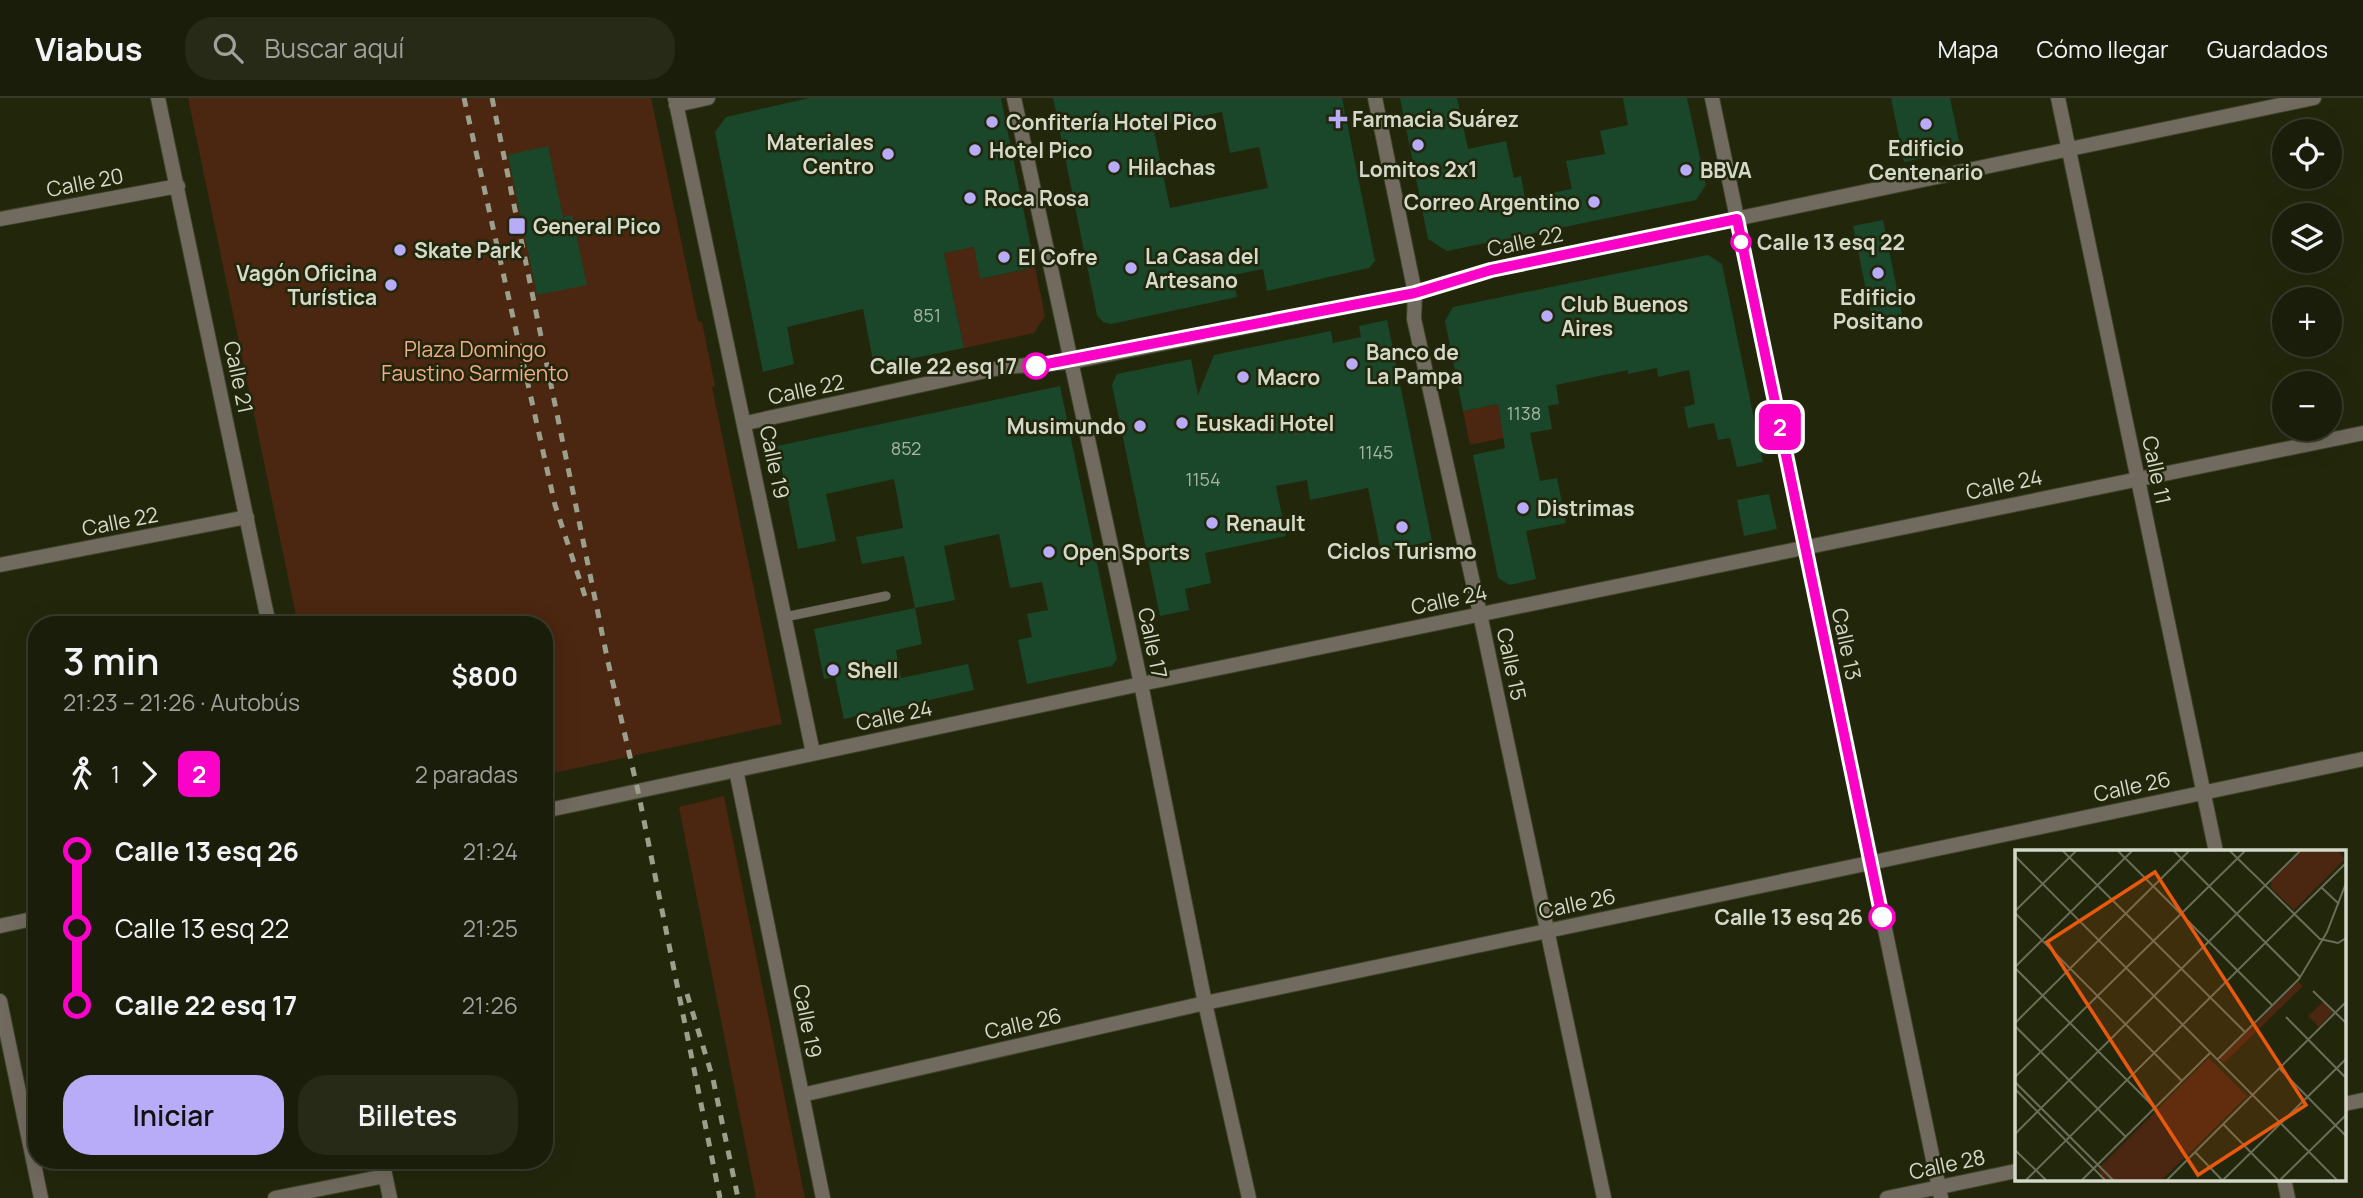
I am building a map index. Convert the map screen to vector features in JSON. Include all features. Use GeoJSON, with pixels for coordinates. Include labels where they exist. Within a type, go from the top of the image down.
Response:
{"type":"FeatureCollection","features":[{"type":"Feature","properties":{"kind":"street","name":"Calle 21"},"geometry":{"type":"LineString","coordinates":[[158,98],[267,616]]}},
{"type":"Feature","properties":{"kind":"street"},"geometry":{"type":"LineString","coordinates":[[675,101],[708,98]]}},
{"type":"Feature","properties":{"kind":"street","name":"Calle 17"},"geometry":{"type":"LineString","coordinates":[[1014,98],[1140,684],[1205,1003],[1249,1198]]}},
{"type":"Feature","properties":{"kind":"street","name":"Calle 15"},"geometry":{"type":"LineString","coordinates":[[1375,98],[1415,293],[1414,319],[1480,614],[1604,1198]]}},
{"type":"Feature","properties":{"kind":"street","name":"Calle 13"},"geometry":{"type":"LineString","coordinates":[[1712,98],[1940,1193]]}},
{"type":"Feature","properties":{"kind":"street","name":"Calle 11"},"geometry":{"type":"LineString","coordinates":[[2058,98],[2216,850]]}},
{"type":"Feature","properties":{"kind":"street","name":"Calle 22"},"geometry":{"type":"LineString","coordinates":[[746,423],[1004,368],[1071,362],[1415,293],[1491,270],[2314,98]]}},
{"type":"Feature","properties":{"kind":"street","name":"Calle 19"},"geometry":{"type":"LineString","coordinates":[[675,101],[746,423],[813,753]]}},
{"type":"Feature","properties":{"kind":"street","name":"Calle 20"},"geometry":{"type":"LineString","coordinates":[[0,219],[177,186]]}},
{"type":"Feature","properties":{"kind":"street","name":"Calle 24"},"geometry":{"type":"LineString","coordinates":[[553,809],[1140,684],[2363,433]]}},
{"type":"Feature","properties":{"kind":"street","name":"Calle 22"},"geometry":{"type":"LineString","coordinates":[[0,565],[247,517]]}},
{"type":"Feature","properties":{"kind":"street","name":"Calle 26"},"geometry":{"type":"LineString","coordinates":[[802,1095],[1205,1003],[2363,759]]}},
{"type":"Feature","properties":{"kind":"street","name":"Calle 19"},"geometry":{"type":"LineString","coordinates":[[736,770],[823,1198]]}},
{"type":"Feature","properties":{"kind":"street"},"geometry":{"type":"LineString","coordinates":[[0,926],[28,920]]}},
{"type":"Feature","properties":{"kind":"street"},"geometry":{"type":"LineString","coordinates":[[0,1001],[28,1136]]}},
{"type":"Feature","properties":{"kind":"street"},"geometry":{"type":"LineString","coordinates":[[35,1169],[41,1198]]}},
{"type":"Feature","properties":{"kind":"street"},"geometry":{"type":"LineString","coordinates":[[384,1169],[390,1198]]}},
{"type":"Feature","properties":{"kind":"street","name":"Calle 28"},"geometry":{"type":"LineString","coordinates":[[1887,1198],[1940,1193],[2015,1172]]}},
{"type":"Feature","properties":{"kind":"street"},"geometry":{"type":"LineString","coordinates":[[275,1198],[385,1176]]}},
{"type":"Feature","properties":{"kind":"street"},"geometry":{"type":"LineString","coordinates":[[2284,1180],[2288,1198]]}},
{"type":"Feature","properties":{"kind":"lane"},"geometry":{"type":"LineString","coordinates":[[785,617],[886,596]]}},
{"type":"Feature","properties":{"kind":"green space","name":"Plaza Domingo Faustino Sarmiento"},"geometry":{"type":"Polygon","coordinates":[[[188,98],[651,98],[698,321],[702,322],[715,386],[712,387],[782,724],[553,773],[553,616],[296,616],[188,98]]]}},
{"type":"Feature","properties":{"kind":"green space"},"geometry":{"type":"Polygon","coordinates":[[[974,247],[981,279],[1035,267],[1045,316],[1034,333],[964,348],[944,253],[974,247]]]}},
{"type":"Feature","properties":{"kind":"green space"},"geometry":{"type":"Polygon","coordinates":[[[1498,404],[1501,421],[1512,436],[1470,445],[1463,411],[1498,404]]]}},
{"type":"Feature","properties":{"kind":"green space"},"geometry":{"type":"Polygon","coordinates":[[[724,796],[805,1198],[756,1198],[679,807],[724,796]]]}},
{"type":"Feature","properties":{"kind":"building"},"geometry":{"type":"Polygon","coordinates":[[[809,98],[1001,98],[1035,267],[980,279],[974,247],[944,253],[964,348],[874,366],[863,309],[787,327],[794,364],[763,372],[715,132],[726,117],[809,98]]]}},
{"type":"Feature","properties":{"kind":"building"},"geometry":{"type":"Polygon","coordinates":[[[1053,98],[1342,98],[1375,261],[1369,268],[1267,291],[1263,269],[1233,275],[1237,297],[1111,324],[1103,322],[1097,315],[1053,98]],[[1222,112],[1153,126],[1170,208],[1268,188],[1259,147],[1230,153],[1222,112]]]}},
{"type":"Feature","properties":{"kind":"building"},"geometry":{"type":"Polygon","coordinates":[[[1400,98],[1457,98],[1468,149],[1506,141],[1514,178],[1521,176],[1525,198],[1572,189],[1566,161],[1605,154],[1600,131],[1628,125],[1623,98],[1687,98],[1706,185],[1696,200],[1447,251],[1428,239],[1400,98]]]}},
{"type":"Feature","properties":{"kind":"building","name":"Edificio Centenario"},"geometry":{"type":"Polygon","coordinates":[[[1891,98],[1950,98],[1961,150],[1904,162],[1891,98]]]}},
{"type":"Feature","properties":{"kind":"building"},"geometry":{"type":"Polygon","coordinates":[[[548,146],[563,217],[572,215],[587,285],[537,295],[508,155],[548,146]]]}},
{"type":"Feature","properties":{"kind":"building","name":"Edificio Positano"},"geometry":{"type":"Polygon","coordinates":[[[1883,220],[1903,319],[1873,325],[1853,226],[1883,220]]]}},
{"type":"Feature","properties":{"kind":"building"},"geometry":{"type":"Polygon","coordinates":[[[1708,255],[1722,264],[1763,462],[1737,467],[1730,438],[1718,440],[1714,423],[1688,428],[1684,407],[1695,404],[1689,370],[1658,377],[1657,368],[1628,374],[1628,370],[1556,385],[1559,404],[1548,406],[1552,429],[1530,433],[1540,481],[1557,478],[1566,523],[1526,531],[1536,579],[1510,585],[1498,578],[1473,455],[1505,448],[1498,404],[1463,411],[1445,321],[1453,307],[1708,255]]]}},
{"type":"Feature","properties":{"kind":"building"},"geometry":{"type":"Polygon","coordinates":[[[1387,320],[1432,541],[1381,552],[1368,488],[1310,500],[1307,480],[1276,486],[1286,536],[1205,553],[1211,583],[1185,589],[1189,610],[1160,616],[1112,385],[1117,374],[1191,359],[1198,395],[1214,355],[1331,331],[1333,343],[1361,337],[1359,326],[1387,320]]]}},
{"type":"Feature","properties":{"kind":"building"},"geometry":{"type":"Polygon","coordinates":[[[1060,386],[1117,659],[1112,666],[1027,684],[1018,640],[1032,637],[1027,614],[1048,610],[1042,582],[1010,588],[999,534],[944,546],[955,600],[915,608],[904,556],[862,564],[856,537],[903,528],[894,479],[826,494],[836,541],[798,549],[777,446],[1060,386]]]}},
{"type":"Feature","properties":{"kind":"building"},"geometry":{"type":"Polygon","coordinates":[[[1769,494],[1777,529],[1744,536],[1737,500],[1769,494]]]}},
{"type":"Feature","properties":{"kind":"building"},"geometry":{"type":"Polygon","coordinates":[[[915,608],[922,644],[896,650],[901,678],[968,664],[974,690],[844,719],[835,677],[824,679],[814,629],[915,608]]]}},
{"type":"Feature","properties":{"kind":"railway"},"geometry":{"type":"LineString","coordinates":[[464,98],[555,505],[585,596]]}},
{"type":"Feature","properties":{"kind":"railway"},"geometry":{"type":"LineString","coordinates":[[492,98],[608,662],[638,791],[720,1198]]}},
{"type":"Feature","properties":{"kind":"railway"},"geometry":{"type":"LineString","coordinates":[[687,994],[713,1079],[738,1198]]}},
{"type":"Feature","properties":{"kind":"bus line","name":"2"},"geometry":{"type":"LineString","coordinates":[[1036,366],[1071,362],[1415,293],[1449,285],[1481,272],[1737,219],[1882,917]]}},
{"type":"Feature","properties":{"kind":"place","name":"Farmacia Suárez"},"geometry":{"type":"Point","coordinates":[1338,119]}},
{"type":"Feature","properties":{"kind":"place","name":"Confitería Hotel Pico"},"geometry":{"type":"Point","coordinates":[992,122]}},
{"type":"Feature","properties":{"kind":"place","name":"Edificio Centenario"},"geometry":{"type":"Point","coordinates":[1926,124]}},
{"type":"Feature","properties":{"kind":"place","name":"Lomitos 2x1"},"geometry":{"type":"Point","coordinates":[1418,145]}},
{"type":"Feature","properties":{"kind":"place","name":"Hotel Pico"},"geometry":{"type":"Point","coordinates":[975,150]}},
{"type":"Feature","properties":{"kind":"place","name":"Materiales Centro"},"geometry":{"type":"Point","coordinates":[888,154]}},
{"type":"Feature","properties":{"kind":"place","name":"Hilachas"},"geometry":{"type":"Point","coordinates":[1114,167]}},
{"type":"Feature","properties":{"kind":"place","name":"BBVA"},"geometry":{"type":"Point","coordinates":[1686,170]}},
{"type":"Feature","properties":{"kind":"place","name":"Roca Rosa"},"geometry":{"type":"Point","coordinates":[970,198]}},
{"type":"Feature","properties":{"kind":"place","name":"Correo Argentino"},"geometry":{"type":"Point","coordinates":[1594,202]}},
{"type":"Feature","properties":{"kind":"place","name":"General Pico"},"geometry":{"type":"Point","coordinates":[517,226]}},
{"type":"Feature","properties":{"kind":"place","name":"Calle 13 esq 22"},"geometry":{"type":"Point","coordinates":[1741,242]}},
{"type":"Feature","properties":{"kind":"place","name":"Skate Park"},"geometry":{"type":"Point","coordinates":[400,250]}},
{"type":"Feature","properties":{"kind":"place","name":"El Cofre"},"geometry":{"type":"Point","coordinates":[1004,257]}},
{"type":"Feature","properties":{"kind":"place","name":"La Casa del Artesano"},"geometry":{"type":"Point","coordinates":[1131,268]}},
{"type":"Feature","properties":{"kind":"place","name":"Edificio Positano"},"geometry":{"type":"Point","coordinates":[1878,273]}},
{"type":"Feature","properties":{"kind":"place","name":"Vagón Oficina Turística"},"geometry":{"type":"Point","coordinates":[391,285]}},
{"type":"Feature","properties":{"kind":"place","name":"Club Buenos Aires"},"geometry":{"type":"Point","coordinates":[1547,316]}},
{"type":"Feature","properties":{"kind":"place","name":"Banco de La Pampa"},"geometry":{"type":"Point","coordinates":[1352,364]}},
{"type":"Feature","properties":{"kind":"place","name":"Calle 22 esq 17"},"geometry":{"type":"Point","coordinates":[1036,366]}},
{"type":"Feature","properties":{"kind":"place","name":"Macro"},"geometry":{"type":"Point","coordinates":[1243,377]}},
{"type":"Feature","properties":{"kind":"place","name":"Euskadi Hotel"},"geometry":{"type":"Point","coordinates":[1182,423]}},
{"type":"Feature","properties":{"kind":"place","name":"Musimundo"},"geometry":{"type":"Point","coordinates":[1140,426]}},
{"type":"Feature","properties":{"kind":"place","name":"Distrimas"},"geometry":{"type":"Point","coordinates":[1523,508]}},
{"type":"Feature","properties":{"kind":"place","name":"Renault"},"geometry":{"type":"Point","coordinates":[1212,523]}},
{"type":"Feature","properties":{"kind":"place","name":"Ciclos Turismo"},"geometry":{"type":"Point","coordinates":[1402,527]}},
{"type":"Feature","properties":{"kind":"place","name":"Open Sports"},"geometry":{"type":"Point","coordinates":[1049,552]}},
{"type":"Feature","properties":{"kind":"place","name":"Shell"},"geometry":{"type":"Point","coordinates":[833,670]}},
{"type":"Feature","properties":{"kind":"place","name":"Calle 13 esq 26"},"geometry":{"type":"Point","coordinates":[1882,917]}}]}
